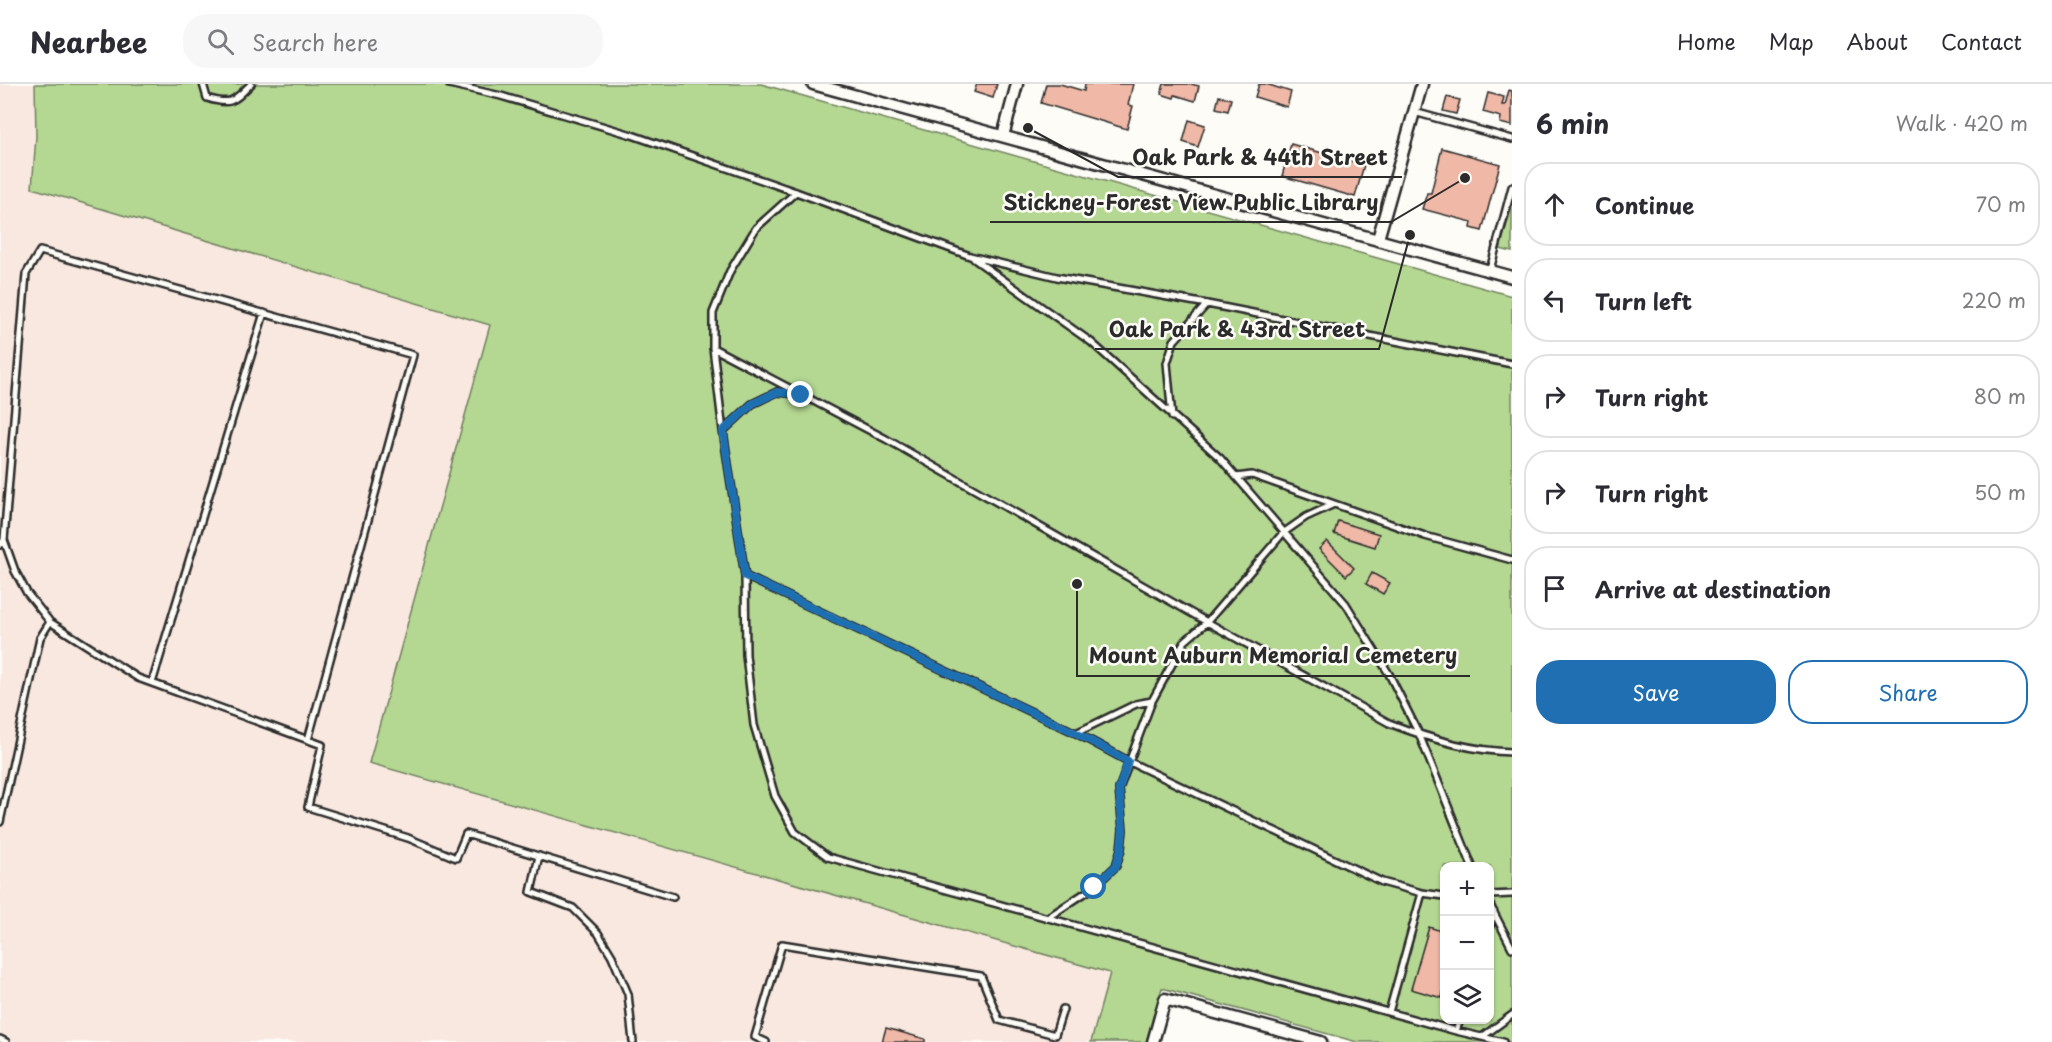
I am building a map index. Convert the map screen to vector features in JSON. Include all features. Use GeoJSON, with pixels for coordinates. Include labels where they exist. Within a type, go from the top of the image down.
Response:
{"type":"FeatureCollection","features":[{"type":"Feature","properties":{"kind":"street"},"geometry":{"type":"LineString","coordinates":[[813,84],[1512,276]]}},
{"type":"Feature","properties":{"kind":"street"},"geometry":{"type":"LineString","coordinates":[[1003,136],[1017,84]]}},
{"type":"Feature","properties":{"kind":"street"},"geometry":{"type":"LineString","coordinates":[[1378,239],[1422,84]]}},
{"type":"Feature","properties":{"kind":"street"},"geometry":{"type":"LineString","coordinates":[[1153,1042],[1165,999],[1321,1042]]}},
{"type":"Feature","properties":{"kind":"lane"},"geometry":{"type":"LineString","coordinates":[[203,84],[207,98],[222,103],[237,98],[251,84]]}},
{"type":"Feature","properties":{"kind":"lane"},"geometry":{"type":"LineString","coordinates":[[449,84],[501,96],[632,135],[970,256],[1057,278],[1207,304],[1512,364]]}},
{"type":"Feature","properties":{"kind":"lane"},"geometry":{"type":"LineString","coordinates":[[1414,112],[1512,139]]}},
{"type":"Feature","properties":{"kind":"lane"},"geometry":{"type":"LineString","coordinates":[[1490,270],[1512,187]]}},
{"type":"Feature","properties":{"kind":"lane"},"geometry":{"type":"LineString","coordinates":[[796,192],[756,228],[730,271],[713,313],[713,348],[723,431],[745,576],[746,655],[754,725],[775,796],[795,832],[828,857],[1456,1031],[1503,1042]]}},
{"type":"Feature","properties":{"kind":"lane"},"geometry":{"type":"LineString","coordinates":[[308,740],[413,355],[40,251],[26,274],[2,543],[27,593],[50,622],[138,678],[152,683],[308,740],[322,745],[308,807],[408,838],[456,858],[466,834],[673,897]]}},
{"type":"Feature","properties":{"kind":"lane"},"geometry":{"type":"LineString","coordinates":[[970,256],[1091,342],[1220,458],[1346,604],[1389,674],[1419,734],[1470,862]]}},
{"type":"Feature","properties":{"kind":"lane"},"geometry":{"type":"LineString","coordinates":[[1172,417],[1167,363],[1174,341],[1207,304]]}},
{"type":"Feature","properties":{"kind":"lane"},"geometry":{"type":"LineString","coordinates":[[152,683],[264,314]]}},
{"type":"Feature","properties":{"kind":"lane"},"geometry":{"type":"LineString","coordinates":[[713,348],[886,439],[1389,723],[1419,734],[1495,751],[1512,752]]}},
{"type":"Feature","properties":{"kind":"lane"},"geometry":{"type":"LineString","coordinates":[[723,431],[752,404],[777,392],[801,395]]}},
{"type":"Feature","properties":{"kind":"lane"},"geometry":{"type":"LineString","coordinates":[[1236,477],[1252,476],[1425,536],[1512,560]]}},
{"type":"Feature","properties":{"kind":"lane"},"geometry":{"type":"LineString","coordinates":[[1047,918],[1094,887],[1116,866],[1123,830],[1119,789],[1152,701],[1184,642],[1207,622],[1283,533],[1306,517],[1332,504]]}},
{"type":"Feature","properties":{"kind":"lane"},"geometry":{"type":"LineString","coordinates":[[745,576],[1076,733],[1128,761],[1382,882],[1440,895]]}},
{"type":"Feature","properties":{"kind":"lane"},"geometry":{"type":"LineString","coordinates":[[0,822],[40,638],[50,622]]}},
{"type":"Feature","properties":{"kind":"lane"},"geometry":{"type":"LineString","coordinates":[[1076,733],[1136,704],[1152,701]]}},
{"type":"Feature","properties":{"kind":"lane"},"geometry":{"type":"LineString","coordinates":[[539,856],[531,892],[573,908],[598,933],[612,956],[628,994],[633,1042]]}},
{"type":"Feature","properties":{"kind":"lane"},"geometry":{"type":"LineString","coordinates":[[1389,1012],[1422,893]]}},
{"type":"Feature","properties":{"kind":"lane"},"geometry":{"type":"LineString","coordinates":[[1494,895],[1512,894]]}},
{"type":"Feature","properties":{"kind":"lane"},"geometry":{"type":"LineString","coordinates":[[1494,912],[1512,948]]}},
{"type":"Feature","properties":{"kind":"lane"},"geometry":{"type":"LineString","coordinates":[[766,1042],[754,1039],[782,944],[981,976],[999,1020],[1055,1035],[1064,1008]]}},
{"type":"Feature","properties":{"kind":"lane"},"geometry":{"type":"LineString","coordinates":[[1482,1037],[1512,1015]]}},
{"type":"Feature","properties":{"kind":"lane"},"geometry":{"type":"LineString","coordinates":[[1456,1031],[1459,1024]]}},
{"type":"Feature","properties":{"kind":"lane"},"geometry":{"type":"LineString","coordinates":[[0,1039],[6,1042]]}},
{"type":"Feature","properties":{"kind":"shaded area"},"geometry":{"type":"Polygon","coordinates":[[[0,84],[35,84],[36,137],[32,188],[491,325],[369,764],[1110,973],[1091,1042],[0,1042],[0,84]]]}},
{"type":"Feature","properties":{"kind":"green space"},"geometry":{"type":"Polygon","coordinates":[[[35,84],[761,84],[1512,296],[1512,1042],[1357,1042],[1162,988],[1146,1042],[1091,1042],[1110,973],[369,763],[490,325],[32,188],[36,137],[35,84]]]}},
{"type":"Feature","properties":{"kind":"green space"},"geometry":{"type":"Polygon","coordinates":[[[1512,206],[1512,252],[1500,249],[1512,206]]]}},
{"type":"Feature","properties":{"kind":"building"},"geometry":{"type":"Polygon","coordinates":[[[977,84],[997,84],[993,98],[974,92],[977,84]]]}},
{"type":"Feature","properties":{"kind":"building"},"geometry":{"type":"Polygon","coordinates":[[[1046,84],[1060,84],[1084,91],[1085,84],[1133,84],[1128,105],[1133,106],[1127,129],[1041,103],[1046,84]]]}},
{"type":"Feature","properties":{"kind":"building"},"geometry":{"type":"Polygon","coordinates":[[[1164,84],[1199,86],[1195,101],[1175,95],[1174,98],[1161,94],[1164,84]]]}},
{"type":"Feature","properties":{"kind":"building"},"geometry":{"type":"Polygon","coordinates":[[[1259,84],[1291,92],[1287,107],[1255,97],[1259,84]]]}},
{"type":"Feature","properties":{"kind":"building"},"geometry":{"type":"Polygon","coordinates":[[[1509,90],[1512,91],[1512,126],[1500,123],[1501,117],[1483,112],[1488,93],[1504,97],[1502,105],[1505,105],[1509,90]]]}},
{"type":"Feature","properties":{"kind":"building"},"geometry":{"type":"Polygon","coordinates":[[[1219,96],[1231,99],[1228,111],[1216,108],[1219,96]]]}},
{"type":"Feature","properties":{"kind":"building"},"geometry":{"type":"Polygon","coordinates":[[[1447,97],[1460,100],[1456,114],[1443,111],[1447,97]]]}},
{"type":"Feature","properties":{"kind":"building"},"geometry":{"type":"Polygon","coordinates":[[[1189,120],[1205,125],[1198,147],[1183,142],[1189,120]]]}},
{"type":"Feature","properties":{"kind":"building"},"geometry":{"type":"Polygon","coordinates":[[[1291,144],[1364,165],[1355,197],[1282,176],[1291,144]]]}},
{"type":"Feature","properties":{"kind":"building"},"geometry":{"type":"Polygon","coordinates":[[[1442,148],[1500,164],[1482,231],[1471,228],[1472,222],[1422,209],[1427,193],[1431,193],[1442,148]]]}},
{"type":"Feature","properties":{"kind":"building"},"geometry":{"type":"Polygon","coordinates":[[[1338,521],[1379,534],[1375,547],[1334,534],[1338,521]]]}},
{"type":"Feature","properties":{"kind":"building"},"geometry":{"type":"Polygon","coordinates":[[[1327,541],[1354,568],[1346,576],[1319,549],[1327,541]]]}},
{"type":"Feature","properties":{"kind":"building"},"geometry":{"type":"Polygon","coordinates":[[[1372,573],[1390,583],[1383,594],[1366,584],[1372,573]]]}},
{"type":"Feature","properties":{"kind":"building"},"geometry":{"type":"Polygon","coordinates":[[[1429,927],[1440,931],[1440,997],[1411,989],[1429,927]]]}},
{"type":"Feature","properties":{"kind":"building"},"geometry":{"type":"Polygon","coordinates":[[[886,1028],[925,1039],[925,1042],[882,1042],[886,1028]]]}},
{"type":"Feature","properties":{"kind":"place","name":"Oak Park & 44th Street"},"geometry":{"type":"Point","coordinates":[1028,128]}},
{"type":"Feature","properties":{"kind":"place","name":"Stickney-Forest View Public Library"},"geometry":{"type":"Point","coordinates":[1465,178]}},
{"type":"Feature","properties":{"kind":"place","name":"Oak Park & 43rd Street"},"geometry":{"type":"Point","coordinates":[1410,235]}},
{"type":"Feature","properties":{"kind":"place","name":"Mount Auburn Memorial Cemetery"},"geometry":{"type":"Point","coordinates":[1077,584]}},
{"type":"Feature","properties":{"kind":"route"},"geometry":{"type":"LineString","coordinates":[[801,395],[777,392],[752,404],[723,431],[745,576],[1076,733],[1128,761],[1119,789],[1123,830],[1121,849],[1116,866],[1094,887]]}}]}
